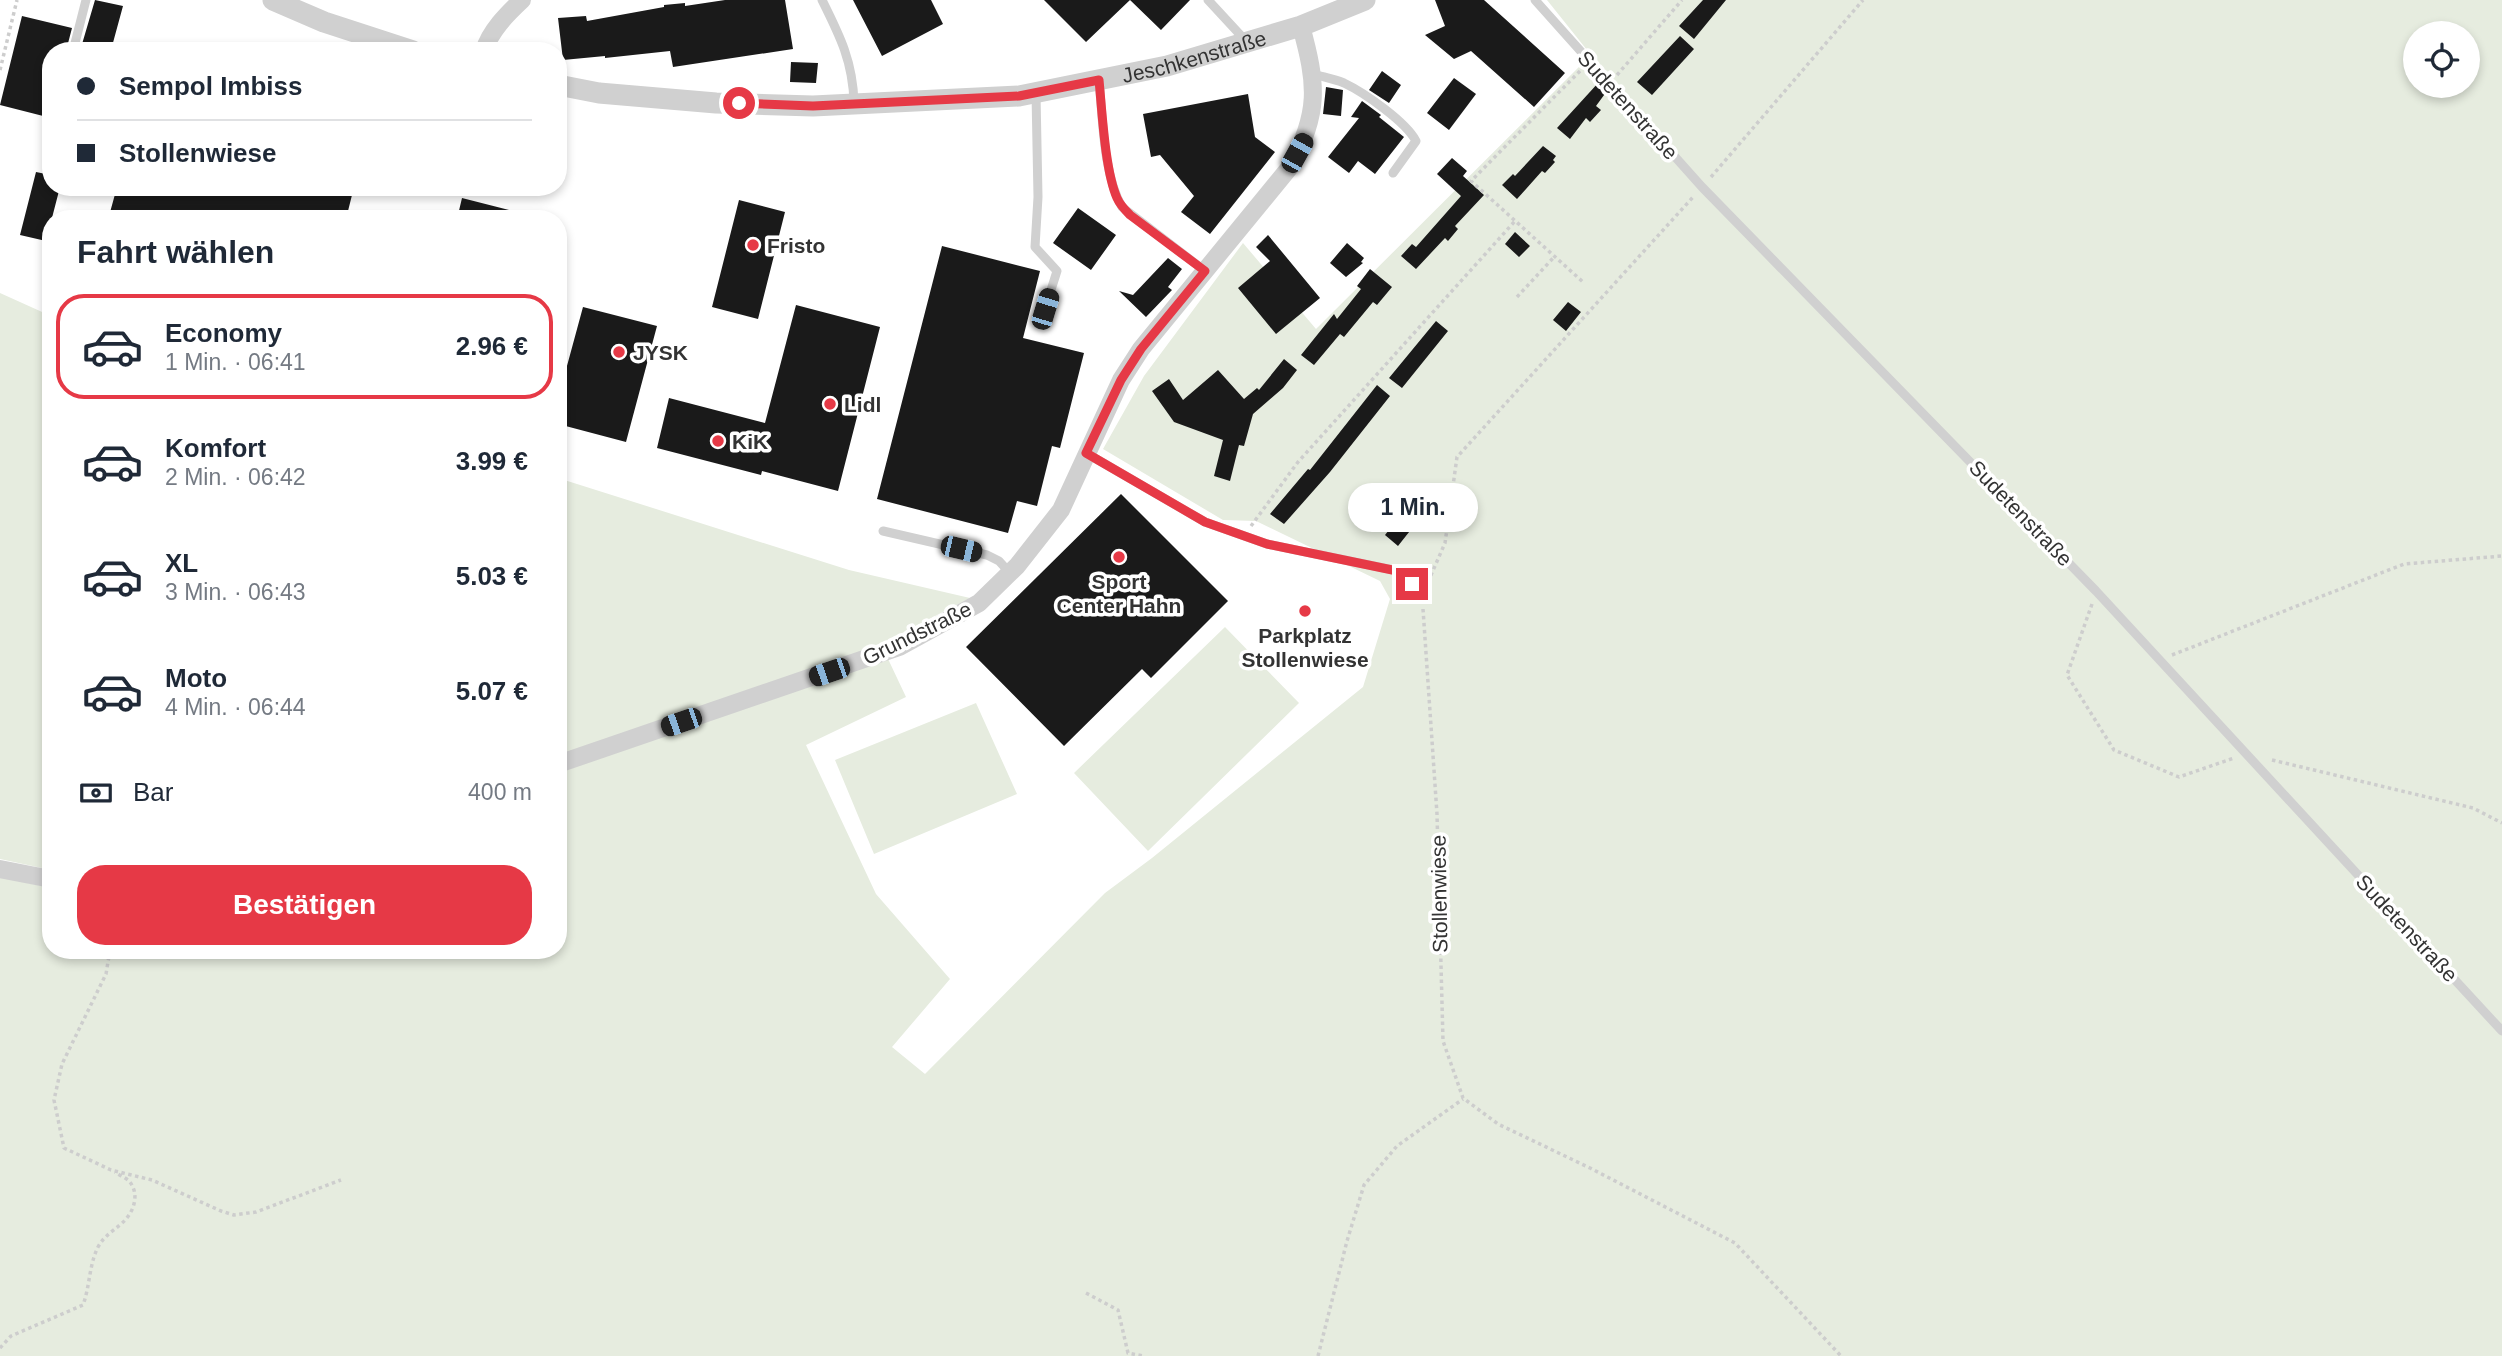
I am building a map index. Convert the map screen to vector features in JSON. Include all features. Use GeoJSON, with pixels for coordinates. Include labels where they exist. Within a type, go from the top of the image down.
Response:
{"type":"FeatureCollection","features":[{"type":"Feature","properties":{"kind":"street"},"geometry":{"type":"LineString","coordinates":[[273,0],[324,22],[385,42]]}},
{"type":"Feature","properties":{"kind":"street"},"geometry":{"type":"LineString","coordinates":[[487,42],[507,14],[522,0]]}},
{"type":"Feature","properties":{"kind":"street","name":"Jeschkenstraße"},"geometry":{"type":"LineString","coordinates":[[567,87],[599,93],[716,103],[813,106],[1019,96],[1167,65],[1301,26],[1365,0]]}},
{"type":"Feature","properties":{"kind":"street","name":"Grundstraße"},"geometry":{"type":"LineString","coordinates":[[567,761],[899,647],[979,603],[1010,573],[1061,510],[1121,380],[1141,349],[1290,167],[1305,139],[1312,111],[1312,74],[1301,26]]}},
{"type":"Feature","properties":{"kind":"street"},"geometry":{"type":"LineString","coordinates":[[0,869],[42,877]]}},
{"type":"Feature","properties":{"kind":"lane"},"geometry":{"type":"LineString","coordinates":[[75,42],[86,0]]}},
{"type":"Feature","properties":{"kind":"lane"},"geometry":{"type":"LineString","coordinates":[[822,0],[849,57],[854,82],[854,104]]}},
{"type":"Feature","properties":{"kind":"lane"},"geometry":{"type":"LineString","coordinates":[[1208,0],[1247,42]]}},
{"type":"Feature","properties":{"kind":"lane","name":"Sudetenstraße"},"geometry":{"type":"LineString","coordinates":[[1535,0],[1702,187],[2087,581],[2502,1031]]}},
{"type":"Feature","properties":{"kind":"lane"},"geometry":{"type":"LineString","coordinates":[[1312,74],[1356,89],[1411,131],[1416,141],[1392,173]]}},
{"type":"Feature","properties":{"kind":"lane"},"geometry":{"type":"LineString","coordinates":[[1099,80],[1108,159],[1116,196],[1122,207],[1205,271]]}},
{"type":"Feature","properties":{"kind":"lane"},"geometry":{"type":"LineString","coordinates":[[1036,92],[1038,197],[1035,247],[1056,271],[1045,309]]}},
{"type":"Feature","properties":{"kind":"lane"},"geometry":{"type":"LineString","coordinates":[[1086,453],[1205,522],[1267,544],[1402,572],[1422,595]]}},
{"type":"Feature","properties":{"kind":"lane"},"geometry":{"type":"LineString","coordinates":[[883,531],[987,555],[999,561],[1010,573]]}},
{"type":"Feature","properties":{"kind":"path"},"geometry":{"type":"LineString","coordinates":[[0,70],[16,0]]}},
{"type":"Feature","properties":{"kind":"path"},"geometry":{"type":"LineString","coordinates":[[1608,84],[1682,0]]}},
{"type":"Feature","properties":{"kind":"path"},"geometry":{"type":"LineString","coordinates":[[1422,595],[1445,543],[1457,457],[1702,187],[1863,0]]}},
{"type":"Feature","properties":{"kind":"path"},"geometry":{"type":"LineString","coordinates":[[1583,282],[1471,181],[1589,62]]}},
{"type":"Feature","properties":{"kind":"path"},"geometry":{"type":"LineString","coordinates":[[1243,535],[1298,462],[1515,220]]}},
{"type":"Feature","properties":{"kind":"path"},"geometry":{"type":"LineString","coordinates":[[1517,297],[1555,256]]}},
{"type":"Feature","properties":{"kind":"path"},"geometry":{"type":"LineString","coordinates":[[2160,660],[2404,564],[2502,556]]}},
{"type":"Feature","properties":{"kind":"path","name":"Stollenwiese"},"geometry":{"type":"LineString","coordinates":[[1422,595],[1437,814],[1443,1041],[1463,1098]]}},
{"type":"Feature","properties":{"kind":"path"},"geometry":{"type":"LineString","coordinates":[[0,1348],[11,1336],[83,1305],[94,1257],[100,1244],[110,1231],[122,1224],[133,1209],[136,1198],[129,1181],[64,1148],[54,1100],[62,1064],[106,974],[108,959]]}},
{"type":"Feature","properties":{"kind":"path"},"geometry":{"type":"LineString","coordinates":[[1318,1356],[1364,1185],[1397,1146],[1463,1098],[1498,1124],[1590,1168],[1735,1244],[1841,1356]]}},
{"type":"Feature","properties":{"kind":"path"},"geometry":{"type":"LineString","coordinates":[[111,1170],[152,1180],[221,1212],[234,1214],[256,1212],[341,1180]]}},
{"type":"Feature","properties":{"kind":"path"},"geometry":{"type":"LineString","coordinates":[[1086,1293],[1118,1310],[1128,1353],[1143,1356]]}},
{"type":"Feature","properties":{"kind":"shaded area"},"geometry":{"type":"Polygon","coordinates":[[[1547,0],[2502,0],[2502,1356],[0,1356],[0,877],[42,886],[42,959],[567,959],[567,481],[849,570],[970,598],[881,644],[906,697],[806,745],[876,894],[950,979],[892,1047],[925,1074],[1105,893],[1363,687],[1390,599],[1380,581],[1256,521],[1223,520],[1103,449],[1144,376],[1243,243],[1316,329],[1591,55],[1547,0]]]}},
{"type":"Feature","properties":{"kind":"shaded area"},"geometry":{"type":"Polygon","coordinates":[[[0,293],[42,312],[42,868],[0,859],[0,293]]]}},
{"type":"Feature","properties":{"kind":"shaded area"},"geometry":{"type":"Polygon","coordinates":[[[1225,627],[1299,703],[1148,851],[1074,773],[1225,627]]]}},
{"type":"Feature","properties":{"kind":"shaded area"},"geometry":{"type":"Polygon","coordinates":[[[976,703],[1017,794],[874,854],[835,760],[976,703]]]}},
{"type":"Feature","properties":{"kind":"building"},"geometry":{"type":"Polygon","coordinates":[[[95,0],[123,6],[113,42],[83,42],[95,0]]]}},
{"type":"Feature","properties":{"kind":"building"},"geometry":{"type":"Polygon","coordinates":[[[725,0],[785,0],[793,49],[673,67],[670,51],[567,60],[567,42],[561,42],[558,18],[586,16],[587,21],[664,5],[685,3],[685,6],[725,0]]]}},
{"type":"Feature","properties":{"kind":"building"},"geometry":{"type":"Polygon","coordinates":[[[853,0],[931,0],[943,24],[882,56],[853,0]]]}},
{"type":"Feature","properties":{"kind":"building"},"geometry":{"type":"Polygon","coordinates":[[[1044,0],[1130,0],[1086,42],[1044,0]]]}},
{"type":"Feature","properties":{"kind":"building"},"geometry":{"type":"Polygon","coordinates":[[[1130,0],[1190,0],[1161,30],[1130,0]]]}},
{"type":"Feature","properties":{"kind":"building"},"geometry":{"type":"Polygon","coordinates":[[[1435,0],[1484,0],[1565,73],[1534,107],[1471,51],[1454,59],[1425,35],[1445,26],[1435,0]]]}},
{"type":"Feature","properties":{"kind":"building"},"geometry":{"type":"Polygon","coordinates":[[[1703,0],[1726,0],[1694,39],[1679,26],[1703,0]]]}},
{"type":"Feature","properties":{"kind":"building"},"geometry":{"type":"Polygon","coordinates":[[[22,16],[72,28],[68,42],[42,42],[42,116],[0,105],[22,16]]]}},
{"type":"Feature","properties":{"kind":"building"},"geometry":{"type":"Polygon","coordinates":[[[1680,36],[1694,49],[1652,95],[1637,82],[1680,36]]]}},
{"type":"Feature","properties":{"kind":"building"},"geometry":{"type":"Polygon","coordinates":[[[791,62],[818,63],[816,83],[790,82],[791,62]]]}},
{"type":"Feature","properties":{"kind":"building"},"geometry":{"type":"Polygon","coordinates":[[[1382,71],[1401,85],[1389,103],[1369,90],[1382,71]]]}},
{"type":"Feature","properties":{"kind":"building"},"geometry":{"type":"Polygon","coordinates":[[[1454,78],[1476,94],[1449,130],[1427,113],[1454,78]]]}},
{"type":"Feature","properties":{"kind":"building"},"geometry":{"type":"Polygon","coordinates":[[[1599,82],[1607,91],[1596,106],[1601,110],[1590,122],[1586,118],[1570,139],[1557,128],[1599,82]]]}},
{"type":"Feature","properties":{"kind":"building"},"geometry":{"type":"Polygon","coordinates":[[[1326,87],[1343,90],[1341,116],[1323,114],[1326,87]]]}},
{"type":"Feature","properties":{"kind":"building"},"geometry":{"type":"Polygon","coordinates":[[[1248,94],[1255,137],[1275,152],[1210,234],[1181,212],[1194,196],[1160,155],[1151,157],[1143,114],[1248,94]]]}},
{"type":"Feature","properties":{"kind":"building"},"geometry":{"type":"Polygon","coordinates":[[[1362,101],[1404,137],[1375,174],[1358,161],[1349,173],[1328,157],[1359,118],[1351,117],[1362,101]]]}},
{"type":"Feature","properties":{"kind":"building"},"geometry":{"type":"Polygon","coordinates":[[[1543,146],[1556,156],[1553,160],[1555,162],[1545,173],[1542,171],[1517,199],[1502,185],[1513,174],[1515,176],[1543,146]]]}},
{"type":"Feature","properties":{"kind":"building"},"geometry":{"type":"Polygon","coordinates":[[[1452,158],[1467,171],[1463,176],[1484,195],[1455,226],[1458,229],[1448,241],[1445,238],[1416,269],[1401,256],[1412,244],[1416,247],[1461,196],[1437,174],[1452,158]]]}},
{"type":"Feature","properties":{"kind":"building"},"geometry":{"type":"Polygon","coordinates":[[[36,172],[42,173],[42,196],[58,196],[54,210],[42,210],[42,240],[20,235],[36,172]]]}},
{"type":"Feature","properties":{"kind":"building"},"geometry":{"type":"Polygon","coordinates":[[[115,196],[352,196],[348,210],[111,210],[115,196]]]}},
{"type":"Feature","properties":{"kind":"building"},"geometry":{"type":"Polygon","coordinates":[[[462,198],[509,210],[459,210],[462,198]]]}},
{"type":"Feature","properties":{"kind":"building"},"geometry":{"type":"Polygon","coordinates":[[[739,200],[785,212],[758,319],[712,307],[739,200]]]}},
{"type":"Feature","properties":{"kind":"building"},"geometry":{"type":"Polygon","coordinates":[[[1078,208],[1116,235],[1091,270],[1053,243],[1078,208]]]}},
{"type":"Feature","properties":{"kind":"building"},"geometry":{"type":"Polygon","coordinates":[[[1515,232],[1530,246],[1519,257],[1505,244],[1515,232]]]}},
{"type":"Feature","properties":{"kind":"building"},"geometry":{"type":"Polygon","coordinates":[[[1268,235],[1320,298],[1276,334],[1238,288],[1270,261],[1256,247],[1268,235]]]}},
{"type":"Feature","properties":{"kind":"building"},"geometry":{"type":"Polygon","coordinates":[[[1347,243],[1364,258],[1361,262],[1363,263],[1346,277],[1330,263],[1347,243]]]}},
{"type":"Feature","properties":{"kind":"building"},"geometry":{"type":"Polygon","coordinates":[[[942,246],[1040,271],[1023,338],[1084,353],[1060,448],[1052,446],[1037,506],[1017,501],[1008,533],[877,499],[942,246]]]}},
{"type":"Feature","properties":{"kind":"building"},"geometry":{"type":"Polygon","coordinates":[[[1168,258],[1182,269],[1168,287],[1172,290],[1146,317],[1119,291],[1133,295],[1168,258]]]}},
{"type":"Feature","properties":{"kind":"building"},"geometry":{"type":"Polygon","coordinates":[[[1370,269],[1392,287],[1377,305],[1373,302],[1344,337],[1340,334],[1314,365],[1301,355],[1334,314],[1337,319],[1361,289],[1357,286],[1370,269]]]}},
{"type":"Feature","properties":{"kind":"building"},"geometry":{"type":"Polygon","coordinates":[[[1568,302],[1581,312],[1566,331],[1553,320],[1568,302]]]}},
{"type":"Feature","properties":{"kind":"building"},"geometry":{"type":"Polygon","coordinates":[[[796,305],[880,327],[838,491],[762,471],[761,475],[657,448],[669,398],[765,423],[796,305]]]}},
{"type":"Feature","properties":{"kind":"building"},"geometry":{"type":"Polygon","coordinates":[[[583,307],[657,326],[626,442],[567,426],[567,366],[583,307]]]}},
{"type":"Feature","properties":{"kind":"building"},"geometry":{"type":"Polygon","coordinates":[[[1436,321],[1448,331],[1402,388],[1389,378],[1436,321]]]}},
{"type":"Feature","properties":{"kind":"building"},"geometry":{"type":"Polygon","coordinates":[[[1284,359],[1297,370],[1283,388],[1253,414],[1244,446],[1239,445],[1230,481],[1214,476],[1223,440],[1174,422],[1152,391],[1169,379],[1183,400],[1218,370],[1244,399],[1257,388],[1259,390],[1284,359]]]}},
{"type":"Feature","properties":{"kind":"building"},"geometry":{"type":"Polygon","coordinates":[[[1377,385],[1390,396],[1330,472],[1284,524],[1270,514],[1308,469],[1310,470],[1377,385]]]}},
{"type":"Feature","properties":{"kind":"building"},"geometry":{"type":"Polygon","coordinates":[[[1121,494],[1228,601],[1151,678],[1142,669],[1064,746],[966,647],[1121,494]]]}},
{"type":"Feature","properties":{"kind":"building"},"geometry":{"type":"Polygon","coordinates":[[[1400,516],[1413,527],[1398,546],[1385,535],[1400,516]]]}},
{"type":"Feature","properties":{"kind":"place","name":"Fristo"},"geometry":{"type":"Point","coordinates":[753,245]}},
{"type":"Feature","properties":{"kind":"place","name":"JYSK"},"geometry":{"type":"Point","coordinates":[619,352]}},
{"type":"Feature","properties":{"kind":"place","name":"Lidl"},"geometry":{"type":"Point","coordinates":[830,404]}},
{"type":"Feature","properties":{"kind":"place","name":"KiK"},"geometry":{"type":"Point","coordinates":[718,441]}},
{"type":"Feature","properties":{"kind":"place","name":"Sport Center Hahn"},"geometry":{"type":"Point","coordinates":[1119,557]}},
{"type":"Feature","properties":{"kind":"place","name":"Parkplatz Stollenwiese"},"geometry":{"type":"Point","coordinates":[1305,611]}},
{"type":"Feature","properties":{"kind":"route"},"geometry":{"type":"LineString","coordinates":[[739,103],[813,106],[1019,96],[1099,80],[1108,159],[1116,196],[1122,207],[1205,271],[1141,349],[1121,380],[1086,453],[1205,522],[1267,544],[1402,572],[1412,584]]}}]}
